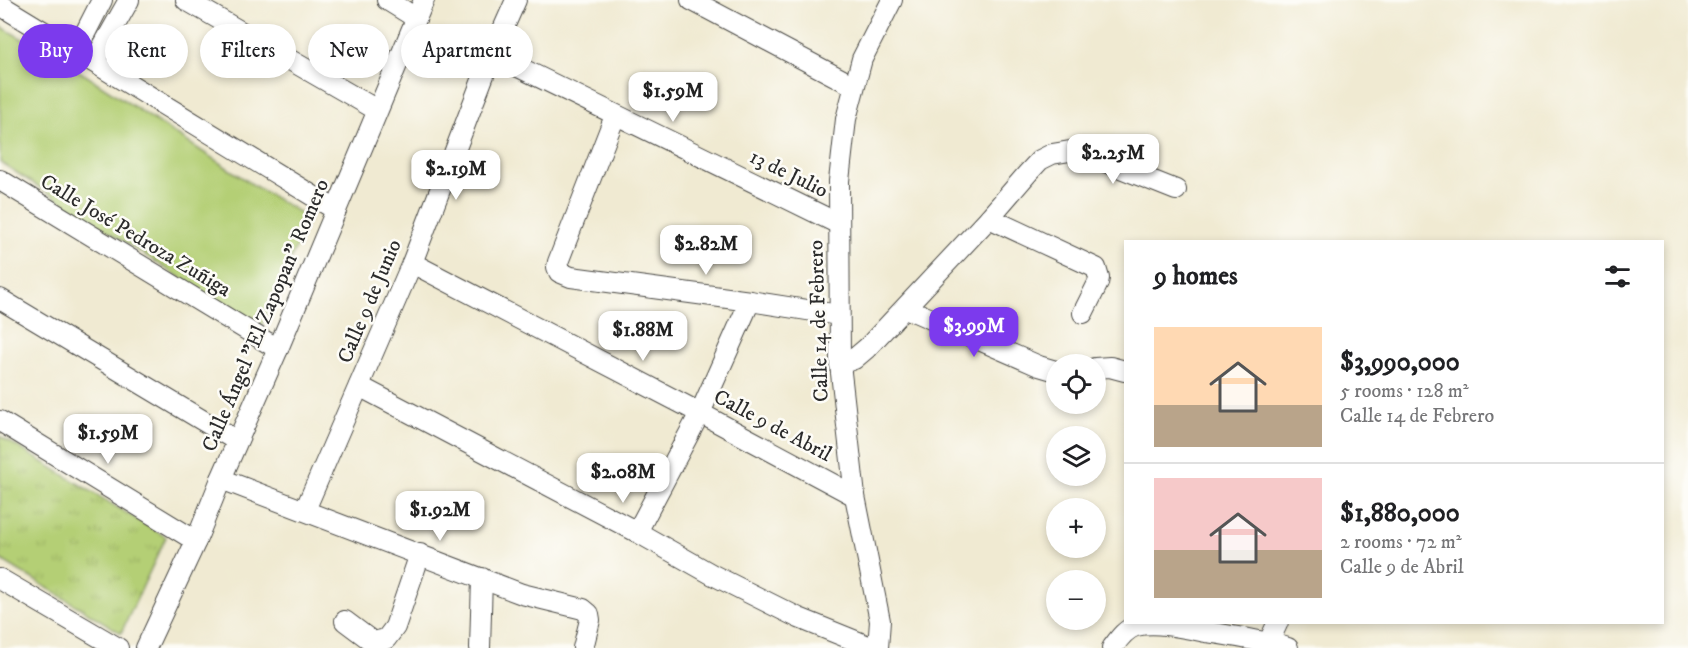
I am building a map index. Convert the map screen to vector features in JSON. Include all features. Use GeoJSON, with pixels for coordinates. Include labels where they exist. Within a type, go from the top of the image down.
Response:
{"type":"FeatureCollection","features":[{"type":"Feature","properties":{"kind":"street"},"geometry":{"type":"LineString","coordinates":[[90,24],[102,0]]}},
{"type":"Feature","properties":{"kind":"street"},"geometry":{"type":"LineString","coordinates":[[129,0],[94,62],[336,210]]}},
{"type":"Feature","properties":{"kind":"street"},"geometry":{"type":"LineString","coordinates":[[186,0],[377,110]]}},
{"type":"Feature","properties":{"kind":"street"},"geometry":{"type":"LineString","coordinates":[[387,0],[420,9]]}},
{"type":"Feature","properties":{"kind":"street","name":"Calle 9 de Junio"},"geometry":{"type":"LineString","coordinates":[[505,24],[516,0]]}},
{"type":"Feature","properties":{"kind":"street"},"geometry":{"type":"LineString","coordinates":[[691,0],[854,86]]}},
{"type":"Feature","properties":{"kind":"street","name":"Calle 14 de Febrero"},"geometry":{"type":"LineString","coordinates":[[878,648],[880,621],[855,496],[840,364],[839,181],[846,119],[854,86],[862,59],[892,0]]}},
{"type":"Feature","properties":{"kind":"street"},"geometry":{"type":"LineString","coordinates":[[0,5],[31,24]]}},
{"type":"Feature","properties":{"kind":"street","name":"Calle Ángel \"El Zapopan\" Romero"},"geometry":{"type":"LineString","coordinates":[[146,648],[196,541],[420,9]]}},
{"type":"Feature","properties":{"kind":"street","name":"13 de Julio"},"geometry":{"type":"LineString","coordinates":[[533,75],[839,224]]}},
{"type":"Feature","properties":{"kind":"street","name":"Calle 9 de Junio"},"geometry":{"type":"LineString","coordinates":[[305,510],[412,263],[483,78]]}},
{"type":"Feature","properties":{"kind":"street"},"geometry":{"type":"LineString","coordinates":[[615,116],[558,262],[559,272],[571,277],[839,315]]}},
{"type":"Feature","properties":{"kind":"street"},"geometry":{"type":"LineString","coordinates":[[840,364],[854,359],[867,348],[1040,160],[1052,154],[1070,151],[1088,155],[1176,190]]}},
{"type":"Feature","properties":{"kind":"street","name":"Calle José Pedroza Zuñiga"},"geometry":{"type":"LineString","coordinates":[[1,185],[278,349]]}},
{"type":"Feature","properties":{"kind":"street"},"geometry":{"type":"LineString","coordinates":[[989,218],[1096,268],[1098,283],[1083,313]]}},
{"type":"Feature","properties":{"kind":"street","name":"Calle 9 de Abril"},"geometry":{"type":"LineString","coordinates":[[412,263],[855,496]]}},
{"type":"Feature","properties":{"kind":"street"},"geometry":{"type":"LineString","coordinates":[[0,299],[237,441]]}},
{"type":"Feature","properties":{"kind":"street"},"geometry":{"type":"LineString","coordinates":[[637,532],[700,413],[750,301]]}},
{"type":"Feature","properties":{"kind":"street"},"geometry":{"type":"LineString","coordinates":[[906,308],[1046,368]]}},
{"type":"Feature","properties":{"kind":"street"},"geometry":{"type":"LineString","coordinates":[[1106,367],[1124,371]]}},
{"type":"Feature","properties":{"kind":"street"},"geometry":{"type":"LineString","coordinates":[[359,386],[637,532],[713,575],[799,618],[873,648]]}},
{"type":"Feature","properties":{"kind":"street"},"geometry":{"type":"LineString","coordinates":[[0,421],[196,541]]}},
{"type":"Feature","properties":{"kind":"street"},"geometry":{"type":"LineString","coordinates":[[221,479],[522,594],[584,609],[589,614],[590,621],[583,648]]}},
{"type":"Feature","properties":{"kind":"street"},"geometry":{"type":"LineString","coordinates":[[345,621],[373,642],[393,643],[395,627],[420,554]]}},
{"type":"Feature","properties":{"kind":"street"},"geometry":{"type":"LineString","coordinates":[[480,648],[482,578]]}},
{"type":"Feature","properties":{"kind":"street"},"geometry":{"type":"LineString","coordinates":[[0,579],[118,648]]}},
{"type":"Feature","properties":{"kind":"street"},"geometry":{"type":"LineString","coordinates":[[1112,648],[1128,630],[1136,626],[1173,624],[1288,648]]}},
{"type":"Feature","properties":{"kind":"street"},"geometry":{"type":"LineString","coordinates":[[1267,645],[1277,624]]}},
{"type":"Feature","properties":{"kind":"green space"},"geometry":{"type":"Polygon","coordinates":[[[0,26],[18,36],[18,78],[90,78],[258,188],[309,218],[260,329],[0,162],[0,26]]]}},
{"type":"Feature","properties":{"kind":"green space"},"geometry":{"type":"Polygon","coordinates":[[[0,436],[166,537],[121,633],[0,559],[0,436]]]}}]}
